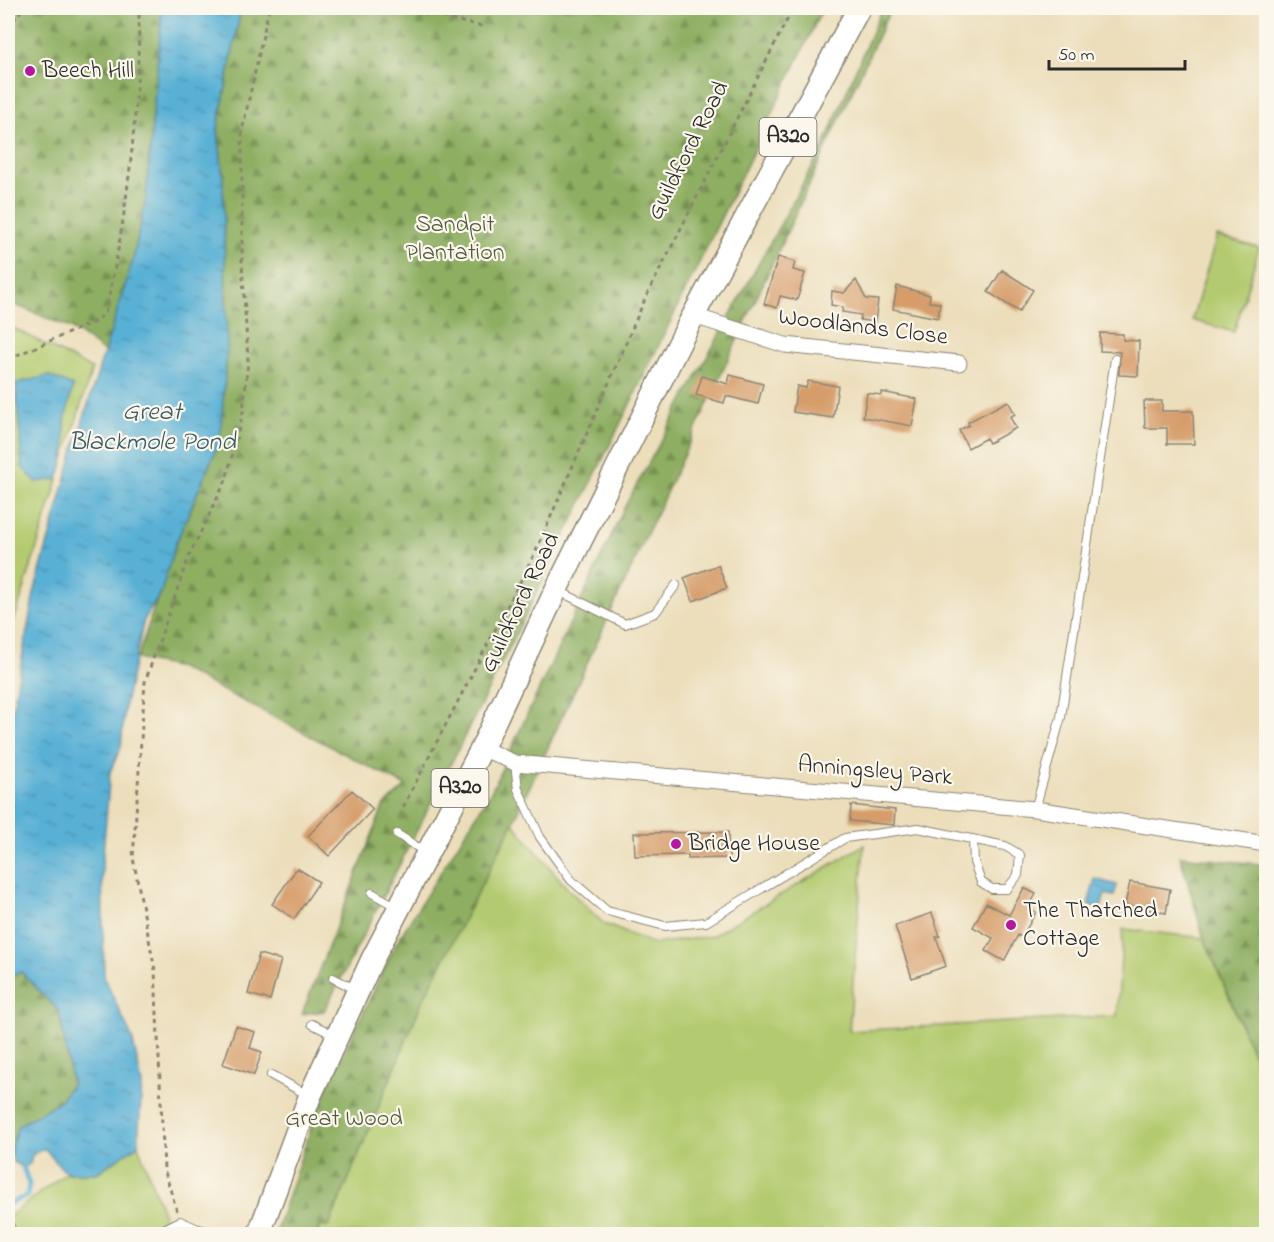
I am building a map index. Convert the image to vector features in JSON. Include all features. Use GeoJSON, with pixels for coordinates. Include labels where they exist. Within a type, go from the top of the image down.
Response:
{"type":"FeatureCollection","features":[{"type":"Feature","properties":{"kind":"main road","name":"Guildford Road"},"geometry":{"type":"LineString","coordinates":[[260,1234],[310,1096],[399,907],[482,748],[556,590],[694,316],[859,8]]}},
{"type":"Feature","properties":{"kind":"street","name":"Woodlands Close"},"geometry":{"type":"LineString","coordinates":[[694,316],[785,345],[958,363]]}},
{"type":"Feature","properties":{"kind":"street","name":"Anningsley Park"},"geometry":{"type":"LineString","coordinates":[[482,748],[515,763],[1035,809],[1266,844]]}},
{"type":"Feature","properties":{"kind":"lane"},"geometry":{"type":"LineString","coordinates":[[1035,809],[1060,717],[1115,359]]}},
{"type":"Feature","properties":{"kind":"lane"},"geometry":{"type":"LineString","coordinates":[[556,590],[625,624],[655,613],[676,585]]}},
{"type":"Feature","properties":{"kind":"lane"},"geometry":{"type":"LineString","coordinates":[[515,763],[518,789],[540,837],[572,880],[607,911],[665,926],[706,922],[845,838],[918,828],[973,839],[1005,846],[1020,855],[1018,874],[1007,889],[992,889],[981,882],[974,862],[973,839]]}},
{"type":"Feature","properties":{"kind":"lane"},"geometry":{"type":"LineString","coordinates":[[397,834],[426,853]]}},
{"type":"Feature","properties":{"kind":"lane"},"geometry":{"type":"LineString","coordinates":[[372,893],[399,907]]}},
{"type":"Feature","properties":{"kind":"lane"},"geometry":{"type":"LineString","coordinates":[[333,978],[358,991]]}},
{"type":"Feature","properties":{"kind":"lane"},"geometry":{"type":"LineString","coordinates":[[312,1024],[337,1036]]}},
{"type":"Feature","properties":{"kind":"lane"},"geometry":{"type":"LineString","coordinates":[[271,1075],[310,1096]]}},
{"type":"Feature","properties":{"kind":"lane"},"geometry":{"type":"LineString","coordinates":[[154,1234],[180,1221],[198,1229],[221,1234]]}},
{"type":"Feature","properties":{"kind":"lane"},"geometry":{"type":"LineString","coordinates":[[8,1222],[13,1234]]}},
{"type":"Feature","properties":{"kind":"path"},"geometry":{"type":"LineString","coordinates":[[8,28],[23,8]]}},
{"type":"Feature","properties":{"kind":"path"},"geometry":{"type":"LineString","coordinates":[[8,359],[94,322],[105,314],[120,246],[139,87],[139,8]]}},
{"type":"Feature","properties":{"kind":"path"},"geometry":{"type":"LineString","coordinates":[[180,1221],[164,1169],[155,970],[134,858],[145,682],[189,556],[226,480],[243,412],[248,360],[242,262],[242,131],[269,8]]}},
{"type":"Feature","properties":{"kind":"path"},"geometry":{"type":"LineString","coordinates":[[398,8],[486,27]]}},
{"type":"Feature","properties":{"kind":"path","name":"Guildford Road"},"geometry":{"type":"LineString","coordinates":[[403,807],[536,551],[645,299],[793,8]]}},
{"type":"Feature","properties":{"kind":"green space"},"geometry":{"type":"Polygon","coordinates":[[[8,8],[162,8],[146,199],[133,260],[106,353],[71,328],[8,302],[8,8]]]}},
{"type":"Feature","properties":{"kind":"green space","name":"Sandpit Plantation"},"geometry":{"type":"Polygon","coordinates":[[[241,8],[823,8],[515,636],[324,1011],[302,1014],[383,807],[406,786],[180,668],[137,659],[175,545],[220,440],[223,178],[218,128],[241,8]]]}},
{"type":"Feature","properties":{"kind":"green space","name":"Great Wood"},"geometry":{"type":"Polygon","coordinates":[[[882,8],[891,8],[513,823],[421,1004],[329,1226],[319,1227],[317,1234],[275,1234],[318,1107],[398,940],[491,792],[625,506],[823,147],[882,8]]]}},
{"type":"Feature","properties":{"kind":"green space"},"geometry":{"type":"Polygon","coordinates":[[[1217,236],[1259,248],[1234,332],[1192,320],[1217,236]]]}},
{"type":"Feature","properties":{"kind":"green space"},"geometry":{"type":"Polygon","coordinates":[[[8,325],[92,369],[8,641],[8,325]]]}},
{"type":"Feature","properties":{"kind":"green space"},"geometry":{"type":"Polygon","coordinates":[[[513,823],[567,888],[604,924],[654,944],[712,936],[864,845],[849,1031],[1117,1016],[1123,929],[1204,938],[1266,1084],[1266,1234],[317,1234],[376,1113],[421,1004],[513,823]]]}},
{"type":"Feature","properties":{"kind":"green space"},"geometry":{"type":"Polygon","coordinates":[[[1180,856],[1266,865],[1266,1084],[1204,938],[1180,856]]]}},
{"type":"Feature","properties":{"kind":"green space"},"geometry":{"type":"Polygon","coordinates":[[[21,972],[59,1011],[72,1083],[60,1101],[18,1126],[8,1164],[8,977],[21,972]]]}},
{"type":"Feature","properties":{"kind":"green space"},"geometry":{"type":"Polygon","coordinates":[[[138,1145],[164,1216],[155,1234],[8,1234],[8,1217],[66,1173],[97,1173],[138,1145]]]}},
{"type":"Feature","properties":{"kind":"water","name":"Great Blackmole Pond"},"geometry":{"type":"Polygon","coordinates":[[[162,8],[241,8],[218,128],[223,178],[227,349],[220,440],[175,545],[161,593],[144,620],[125,704],[121,747],[110,772],[102,865],[104,977],[132,1038],[142,1083],[138,1145],[96,1173],[66,1173],[44,1148],[32,1155],[30,1164],[23,1167],[13,1162],[11,1147],[18,1126],[60,1101],[72,1083],[59,1011],[21,972],[8,977],[8,734],[34,593],[75,446],[133,260],[146,199],[162,8]]]}},
{"type":"Feature","properties":{"kind":"water"},"geometry":{"type":"Polygon","coordinates":[[[49,376],[73,386],[65,421],[65,455],[58,479],[36,482],[22,467],[16,383],[49,376]]]}},
{"type":"Feature","properties":{"kind":"water"},"geometry":{"type":"Polygon","coordinates":[[[1095,879],[1117,885],[1114,896],[1105,894],[1101,908],[1088,905],[1095,879]]]}},
{"type":"Feature","properties":{"kind":"building"},"geometry":{"type":"Polygon","coordinates":[[[778,257],[795,262],[793,270],[805,273],[797,300],[780,296],[777,308],[764,304],[778,257]]]}},
{"type":"Feature","properties":{"kind":"building"},"geometry":{"type":"Polygon","coordinates":[[[1002,270],[1033,290],[1019,312],[988,292],[1002,270]]]}},
{"type":"Feature","properties":{"kind":"building"},"geometry":{"type":"Polygon","coordinates":[[[856,280],[866,299],[878,300],[875,322],[860,320],[861,315],[842,312],[843,307],[831,305],[832,291],[844,293],[856,280]]]}},
{"type":"Feature","properties":{"kind":"building"},"geometry":{"type":"Polygon","coordinates":[[[897,286],[930,295],[929,302],[940,303],[938,318],[893,309],[897,286]]]}},
{"type":"Feature","properties":{"kind":"building"},"geometry":{"type":"Polygon","coordinates":[[[1100,333],[1123,334],[1123,340],[1139,341],[1138,376],[1119,375],[1120,352],[1100,351],[1100,333]]]}},
{"type":"Feature","properties":{"kind":"building"},"geometry":{"type":"Polygon","coordinates":[[[730,375],[763,384],[758,404],[726,396],[724,403],[696,395],[702,376],[728,384],[730,375]]]}},
{"type":"Feature","properties":{"kind":"building"},"geometry":{"type":"Polygon","coordinates":[[[808,381],[838,386],[833,418],[793,412],[797,386],[806,388],[808,381]]]}},
{"type":"Feature","properties":{"kind":"building"},"geometry":{"type":"Polygon","coordinates":[[[882,392],[917,399],[912,426],[863,417],[867,393],[881,395],[882,392]]]}},
{"type":"Feature","properties":{"kind":"building"},"geometry":{"type":"Polygon","coordinates":[[[1008,401],[1015,414],[1010,417],[1016,428],[989,443],[986,438],[968,448],[959,430],[969,425],[968,422],[1008,401]]]}},
{"type":"Feature","properties":{"kind":"building"},"geometry":{"type":"Polygon","coordinates":[[[1144,401],[1162,401],[1162,411],[1193,411],[1194,444],[1167,444],[1167,428],[1145,428],[1144,401]]]}},
{"type":"Feature","properties":{"kind":"building"},"geometry":{"type":"Polygon","coordinates":[[[718,565],[727,588],[693,601],[684,578],[718,565]]]}},
{"type":"Feature","properties":{"kind":"building"},"geometry":{"type":"Polygon","coordinates":[[[352,790],[373,809],[329,856],[308,836],[352,790]]]}},
{"type":"Feature","properties":{"kind":"building"},"geometry":{"type":"Polygon","coordinates":[[[851,805],[895,810],[894,825],[850,821],[851,805]]]}},
{"type":"Feature","properties":{"kind":"building","name":"Bridge House"},"geometry":{"type":"Polygon","coordinates":[[[728,832],[729,858],[688,859],[688,855],[635,856],[634,833],[728,832]]]}},
{"type":"Feature","properties":{"kind":"building"},"geometry":{"type":"Polygon","coordinates":[[[297,868],[319,882],[294,919],[272,904],[297,868]]]}},
{"type":"Feature","properties":{"kind":"building"},"geometry":{"type":"Polygon","coordinates":[[[1130,882],[1170,889],[1166,913],[1125,905],[1130,882]]]}},
{"type":"Feature","properties":{"kind":"building","name":"The Thatched Cottage"},"geometry":{"type":"Polygon","coordinates":[[[1024,888],[1036,894],[1028,908],[1036,912],[1022,937],[1018,935],[1004,961],[986,951],[993,938],[973,927],[986,903],[1009,915],[1024,888]]]}},
{"type":"Feature","properties":{"kind":"building"},"geometry":{"type":"Polygon","coordinates":[[[932,913],[940,936],[936,937],[946,966],[912,978],[895,926],[932,913]]]}},
{"type":"Feature","properties":{"kind":"building"},"geometry":{"type":"Polygon","coordinates":[[[259,954],[281,960],[270,1000],[248,994],[259,954]]]}},
{"type":"Feature","properties":{"kind":"building"},"geometry":{"type":"Polygon","coordinates":[[[236,1026],[255,1032],[250,1048],[262,1052],[254,1075],[223,1064],[236,1026]]]}},
{"type":"Feature","properties":{"kind":"waterway"},"geometry":{"type":"LineString","coordinates":[[8,1204],[27,1196],[29,1184],[23,1167]]}},
{"type":"Feature","properties":{"kind":"place","name":"Beech Hill"},"geometry":{"type":"Point","coordinates":[30,71]}},
{"type":"Feature","properties":{"kind":"place","name":"Bridge House"},"geometry":{"type":"Point","coordinates":[676,844]}},
{"type":"Feature","properties":{"kind":"place","name":"The Thatched Cottage"},"geometry":{"type":"Point","coordinates":[1011,925]}}]}
